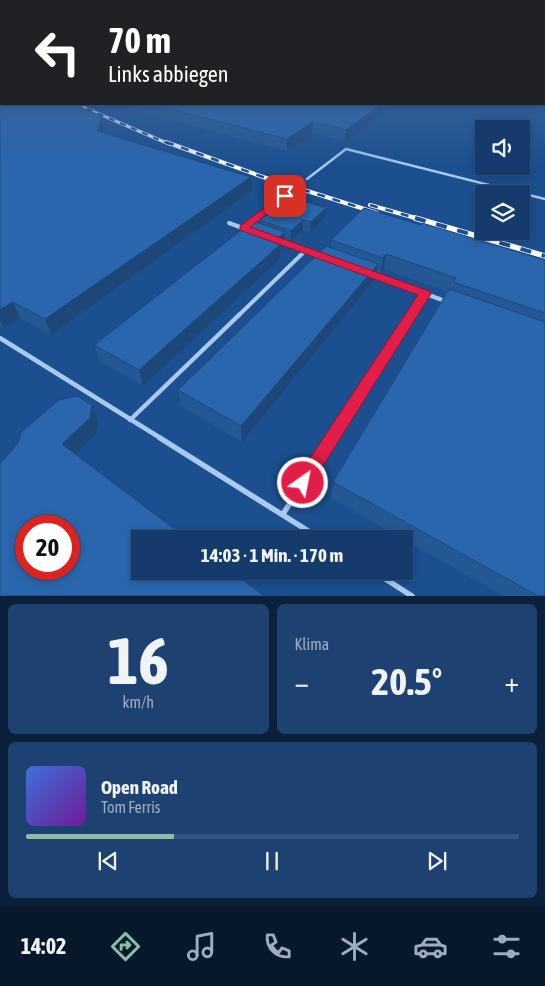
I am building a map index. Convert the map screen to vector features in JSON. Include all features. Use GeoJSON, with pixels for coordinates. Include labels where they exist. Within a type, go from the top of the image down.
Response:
{"type":"FeatureCollection","features":[{"type":"Feature","properties":{"kind":"lane"},"geometry":{"type":"LineString","coordinates":[[307,179],[346,148],[545,199]]}},
{"type":"Feature","properties":{"kind":"lane"},"geometry":{"type":"LineString","coordinates":[[244,228],[271,207]]}},
{"type":"Feature","properties":{"kind":"lane"},"geometry":{"type":"LineString","coordinates":[[229,223],[252,231]]}},
{"type":"Feature","properties":{"kind":"lane"},"geometry":{"type":"LineString","coordinates":[[279,241],[324,257]]}},
{"type":"Feature","properties":{"kind":"lane"},"geometry":{"type":"LineString","coordinates":[[130,420],[306,250]]}},
{"type":"Feature","properties":{"kind":"lane"},"geometry":{"type":"LineString","coordinates":[[370,274],[452,304]]}},
{"type":"Feature","properties":{"kind":"lane"},"geometry":{"type":"LineString","coordinates":[[283,514],[425,294]]}},
{"type":"Feature","properties":{"kind":"lane"},"geometry":{"type":"LineString","coordinates":[[0,338],[307,530]]}},
{"type":"Feature","properties":{"kind":"lane"},"geometry":{"type":"LineString","coordinates":[[387,580],[412,596]]}},
{"type":"Feature","properties":{"kind":"building"},"geometry":{"type":"Polygon","coordinates":[[[0,111],[89,111],[102,116],[97,131],[251,177],[45,319],[13,302],[0,310],[0,111]]]}},
{"type":"Feature","properties":{"kind":"building"},"geometry":{"type":"Polygon","coordinates":[[[177,111],[373,111],[346,130],[313,122],[287,139],[177,111]]]}},
{"type":"Feature","properties":{"kind":"building"},"geometry":{"type":"Polygon","coordinates":[[[284,195],[326,208],[311,222],[303,220],[291,231],[260,220],[267,215],[262,213],[284,195]]]}},
{"type":"Feature","properties":{"kind":"building"},"geometry":{"type":"Polygon","coordinates":[[[364,208],[421,225],[422,223],[545,260],[545,313],[453,282],[456,278],[386,254],[383,258],[331,240],[364,208]]]}},
{"type":"Feature","properties":{"kind":"building"},"geometry":{"type":"Polygon","coordinates":[[[253,221],[285,232],[273,242],[281,244],[139,370],[94,345],[253,221]]]}},
{"type":"Feature","properties":{"kind":"building"},"geometry":{"type":"Polygon","coordinates":[[[326,246],[378,264],[241,426],[178,390],[326,246]]]}},
{"type":"Feature","properties":{"kind":"building"},"geometry":{"type":"Polygon","coordinates":[[[449,289],[545,322],[545,596],[538,596],[333,482],[449,289]]]}},
{"type":"Feature","properties":{"kind":"building"},"geometry":{"type":"Polygon","coordinates":[[[77,396],[92,405],[90,418],[62,444],[176,530],[131,530],[131,580],[243,580],[264,596],[0,596],[0,462],[18,443],[21,432],[59,400],[77,396]]]}},
{"type":"Feature","properties":{"kind":"railway"},"geometry":{"type":"LineString","coordinates":[[92,111],[169,144]]}},
{"type":"Feature","properties":{"kind":"railway"},"geometry":{"type":"LineString","coordinates":[[166,142],[263,177],[377,213]]}},
{"type":"Feature","properties":{"kind":"railway"},"geometry":{"type":"LineString","coordinates":[[370,205],[419,219]]}},
{"type":"Feature","properties":{"kind":"railway"},"geometry":{"type":"LineString","coordinates":[[415,218],[545,256]]}},
{"type":"Feature","properties":{"kind":"route"},"geometry":{"type":"LineString","coordinates":[[285,196],[244,228],[425,294],[303,483]]}}]}
